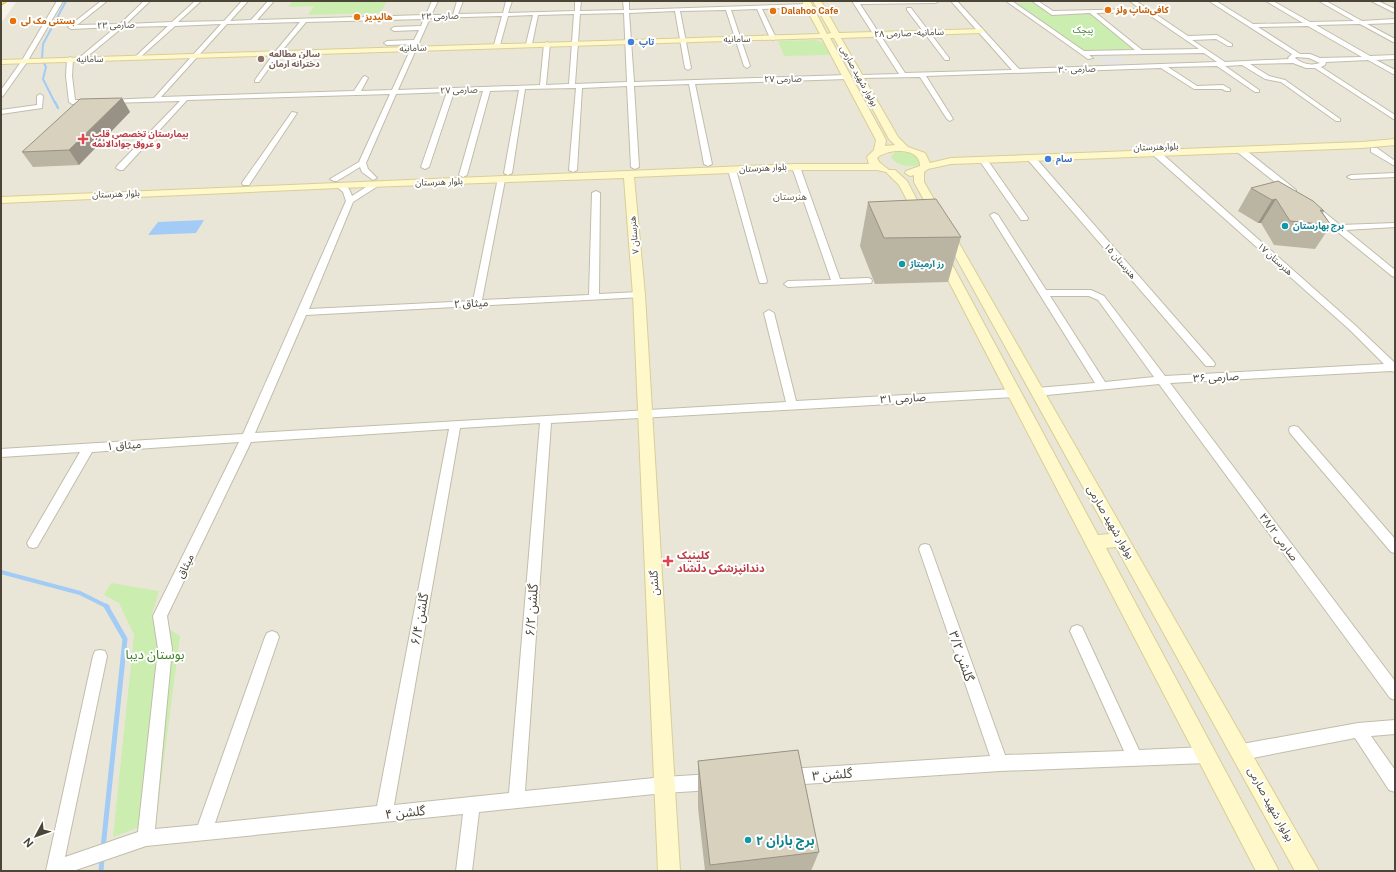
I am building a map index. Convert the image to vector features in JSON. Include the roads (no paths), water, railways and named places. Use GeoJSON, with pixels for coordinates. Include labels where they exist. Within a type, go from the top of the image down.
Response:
{"type":"FeatureCollection","features":[{"type":"Feature","properties":{"kind":"main road","name":"بولوار شهید صارمی"},"geometry":{"type":"LineString","coordinates":[[817,1],[894,139],[905,149]]}},
{"type":"Feature","properties":{"kind":"main road","name":"بولوار شهید صارمی"},"geometry":{"type":"LineString","coordinates":[[808,3],[881,140],[876,153]]}},
{"type":"Feature","properties":{"kind":"main road","name":"سامانیه - صارمی ۲۸"},"geometry":{"type":"LineString","coordinates":[[826,37],[980,31]]}},
{"type":"Feature","properties":{"kind":"main road","name":"سامانیه"},"geometry":{"type":"LineString","coordinates":[[1,62],[277,53],[414,45],[497,45],[826,37]]}},
{"type":"Feature","properties":{"kind":"main road","name":"بلوارهنرستان"},"geometry":{"type":"LineString","coordinates":[[905,149],[935,154],[1233,144],[1395,135]]}},
{"type":"Feature","properties":{"kind":"main road"},"geometry":{"type":"LineString","coordinates":[[1349,137],[1362,145]]}},
{"type":"Feature","properties":{"kind":"main road","name":"بلوارهنرستان"},"geometry":{"type":"LineString","coordinates":[[922,169],[951,161],[1362,145],[1395,142]]}},
{"type":"Feature","properties":{"kind":"main road","name":"بلوار هنرستان"},"geometry":{"type":"LineString","coordinates":[[1,200],[270,185],[632,171],[708,164],[850,160],[891,148],[905,149]]}},
{"type":"Feature","properties":{"kind":"main road","name":"بولوار شهید صارمی"},"geometry":{"type":"LineString","coordinates":[[916,152],[925,159],[926,163],[922,169],[919,182],[1308,871]]}},
{"type":"Feature","properties":{"kind":"main road"},"geometry":{"type":"LineString","coordinates":[[876,153],[872,160],[903,183],[1092,542],[1268,871]]}},
{"type":"Feature","properties":{"kind":"main road","name":"بلوار هنرستان"},"geometry":{"type":"LineString","coordinates":[[531,176],[573,170],[732,170],[855,166],[906,174],[922,169]]}},
{"type":"Feature","properties":{"kind":"main road","name":"هنرستان ۷"},"geometry":{"type":"LineString","coordinates":[[632,171],[639,295]]}},
{"type":"Feature","properties":{"kind":"main road","name":"بلوار هنرستان"},"geometry":{"type":"LineString","coordinates":[[375,181],[463,175],[504,177]]}},
{"type":"Feature","properties":{"kind":"main road","name":"بلوار هنرستان"},"geometry":{"type":"LineString","coordinates":[[1,195],[246,183],[270,185]]}},
{"type":"Feature","properties":{"kind":"main road","name":"گلشن"},"geometry":{"type":"LineString","coordinates":[[639,295],[669,871]]}},
{"type":"Feature","properties":{"kind":"main road"},"geometry":{"type":"LineString","coordinates":[[1092,542],[1121,540]]}},
{"type":"Feature","properties":{"kind":"street"},"geometry":{"type":"LineString","coordinates":[[1,95],[24,62],[60,1]]}},
{"type":"Feature","properties":{"kind":"street","name":"صارمی ۲۳"},"geometry":{"type":"LineString","coordinates":[[104,1],[71,27],[577,13],[675,8],[759,8],[778,4],[808,3]]}},
{"type":"Feature","properties":{"kind":"street"},"geometry":{"type":"LineString","coordinates":[[81,59],[122,25],[147,1]]}},
{"type":"Feature","properties":{"kind":"street"},"geometry":{"type":"LineString","coordinates":[[138,58],[198,1]]}},
{"type":"Feature","properties":{"kind":"street"},"geometry":{"type":"LineString","coordinates":[[155,100],[245,1]]}},
{"type":"Feature","properties":{"kind":"street"},"geometry":{"type":"LineString","coordinates":[[252,22],[271,1]]}},
{"type":"Feature","properties":{"kind":"street"},"geometry":{"type":"LineString","coordinates":[[362,163],[365,170],[375,181],[350,201],[346,191],[337,182],[362,163],[435,1]]}},
{"type":"Feature","properties":{"kind":"street"},"geometry":{"type":"LineString","coordinates":[[455,16],[460,1]]}},
{"type":"Feature","properties":{"kind":"street"},"geometry":{"type":"LineString","coordinates":[[497,45],[510,1]]}},
{"type":"Feature","properties":{"kind":"street"},"geometry":{"type":"LineString","coordinates":[[573,170],[576,86],[575,43],[578,1]]}},
{"type":"Feature","properties":{"kind":"street"},"geometry":{"type":"LineString","coordinates":[[626,1],[631,84],[632,171]]}},
{"type":"Feature","properties":{"kind":"street"},"geometry":{"type":"LineString","coordinates":[[716,1],[718,9]]}},
{"type":"Feature","properties":{"kind":"street"},"geometry":{"type":"LineString","coordinates":[[903,76],[856,2],[936,1]]}},
{"type":"Feature","properties":{"kind":"street"},"geometry":{"type":"LineString","coordinates":[[954,1],[1016,71]]}},
{"type":"Feature","properties":{"kind":"street"},"geometry":{"type":"LineString","coordinates":[[1009,1],[1085,53],[1102,68]]}},
{"type":"Feature","properties":{"kind":"street"},"geometry":{"type":"LineString","coordinates":[[1035,1],[1052,13],[1145,10]]}},
{"type":"Feature","properties":{"kind":"street"},"geometry":{"type":"LineString","coordinates":[[1133,1],[1205,51],[1257,91]]}},
{"type":"Feature","properties":{"kind":"street"},"geometry":{"type":"LineString","coordinates":[[1212,1],[1298,55]]}},
{"type":"Feature","properties":{"kind":"street"},"geometry":{"type":"LineString","coordinates":[[1269,1],[1395,73]]}},
{"type":"Feature","properties":{"kind":"street"},"geometry":{"type":"LineString","coordinates":[[1322,1],[1363,22],[1395,41]]}},
{"type":"Feature","properties":{"kind":"street"},"geometry":{"type":"LineString","coordinates":[[1374,1],[1395,11]]}},
{"type":"Feature","properties":{"kind":"street"},"geometry":{"type":"LineString","coordinates":[[675,8],[678,16],[688,68]]}},
{"type":"Feature","properties":{"kind":"street"},"geometry":{"type":"LineString","coordinates":[[728,8],[747,66]]}},
{"type":"Feature","properties":{"kind":"street"},"geometry":{"type":"LineString","coordinates":[[759,8],[773,38]]}},
{"type":"Feature","properties":{"kind":"street"},"geometry":{"type":"LineString","coordinates":[[909,9],[947,59]]}},
{"type":"Feature","properties":{"kind":"street"},"geometry":{"type":"LineString","coordinates":[[1090,11],[1141,52]]}},
{"type":"Feature","properties":{"kind":"street"},"geometry":{"type":"LineString","coordinates":[[529,44],[536,14]]}},
{"type":"Feature","properties":{"kind":"street"},"geometry":{"type":"LineString","coordinates":[[257,81],[277,53],[305,20]]}},
{"type":"Feature","properties":{"kind":"street"},"geometry":{"type":"LineString","coordinates":[[1252,26],[1395,21]]}},
{"type":"Feature","properties":{"kind":"street"},"geometry":{"type":"LineString","coordinates":[[394,29],[422,28]]}},
{"type":"Feature","properties":{"kind":"street"},"geometry":{"type":"LineString","coordinates":[[1187,38],[1214,37],[1230,45]]}},
{"type":"Feature","properties":{"kind":"street"},"geometry":{"type":"LineString","coordinates":[[387,43],[414,45]]}},
{"type":"Feature","properties":{"kind":"street"},"geometry":{"type":"LineString","coordinates":[[543,87],[547,44]]}},
{"type":"Feature","properties":{"kind":"street"},"geometry":{"type":"LineString","coordinates":[[1085,53],[1205,51]]}},
{"type":"Feature","properties":{"kind":"street"},"geometry":{"type":"LineString","coordinates":[[1293,61],[1291,57],[1298,55],[1310,56],[1321,60],[1395,58]]}},
{"type":"Feature","properties":{"kind":"street"},"geometry":{"type":"LineString","coordinates":[[70,59],[69,81],[72,102],[95,102]]}},
{"type":"Feature","properties":{"kind":"street"},"geometry":{"type":"LineString","coordinates":[[1316,66],[1323,64],[1321,60]]}},
{"type":"Feature","properties":{"kind":"street","name":"صارمی ۳۰"},"geometry":{"type":"LineString","coordinates":[[860,77],[1293,61],[1304,65],[1316,66]]}},
{"type":"Feature","properties":{"kind":"street"},"geometry":{"type":"LineString","coordinates":[[1244,63],[1267,78],[1283,81],[1338,120]]}},
{"type":"Feature","properties":{"kind":"street"},"geometry":{"type":"LineString","coordinates":[[1162,66],[1196,88],[1223,87],[1228,90]]}},
{"type":"Feature","properties":{"kind":"street"},"geometry":{"type":"LineString","coordinates":[[1316,66],[1395,118]]}},
{"type":"Feature","properties":{"kind":"street"},"geometry":{"type":"LineString","coordinates":[[922,75],[950,119]]}},
{"type":"Feature","properties":{"kind":"street","name":"صارمی ۲۷"},"geometry":{"type":"LineString","coordinates":[[102,102],[847,77]]}},
{"type":"Feature","properties":{"kind":"street"},"geometry":{"type":"LineString","coordinates":[[356,94],[365,78]]}},
{"type":"Feature","properties":{"kind":"street"},"geometry":{"type":"LineString","coordinates":[[692,82],[708,164]]}},
{"type":"Feature","properties":{"kind":"street"},"geometry":{"type":"LineString","coordinates":[[478,303],[489,238],[504,177],[522,88]]}},
{"type":"Feature","properties":{"kind":"street"},"geometry":{"type":"LineString","coordinates":[[463,175],[487,89]]}},
{"type":"Feature","properties":{"kind":"street"},"geometry":{"type":"LineString","coordinates":[[424,167],[451,90]]}},
{"type":"Feature","properties":{"kind":"street"},"geometry":{"type":"LineString","coordinates":[[1,112],[40,107],[40,96]]}},
{"type":"Feature","properties":{"kind":"street"},"geometry":{"type":"LineString","coordinates":[[120,168],[184,100]]}},
{"type":"Feature","properties":{"kind":"street"},"geometry":{"type":"LineString","coordinates":[[246,183],[294,113]]}},
{"type":"Feature","properties":{"kind":"street"},"geometry":{"type":"LineString","coordinates":[[1239,149],[1395,274]]}},
{"type":"Feature","properties":{"kind":"street"},"geometry":{"type":"LineString","coordinates":[[1374,150],[1395,164]]}},
{"type":"Feature","properties":{"kind":"street","name":"هنرستان ۱۷"},"geometry":{"type":"LineString","coordinates":[[1156,153],[1353,328],[1394,367]]}},
{"type":"Feature","properties":{"kind":"street","name":"هنرستان ۱۵"},"geometry":{"type":"LineString","coordinates":[[1031,158],[1210,364]]}},
{"type":"Feature","properties":{"kind":"street"},"geometry":{"type":"LineString","coordinates":[[983,160],[1024,218]]}},
{"type":"Feature","properties":{"kind":"street"},"geometry":{"type":"LineString","coordinates":[[796,167],[836,282]]}},
{"type":"Feature","properties":{"kind":"street"},"geometry":{"type":"LineString","coordinates":[[732,170],[763,281]]}},
{"type":"Feature","properties":{"kind":"street"},"geometry":{"type":"LineString","coordinates":[[1351,177],[1395,175]]}},
{"type":"Feature","properties":{"kind":"street"},"geometry":{"type":"LineString","coordinates":[[594,297],[596,193]]}},
{"type":"Feature","properties":{"kind":"street","name":"میثاق"},"geometry":{"type":"LineString","coordinates":[[146,838],[165,649],[160,616],[247,438],[350,201]]}},
{"type":"Feature","properties":{"kind":"street"},"geometry":{"type":"LineString","coordinates":[[994,215],[1102,385]]}},
{"type":"Feature","properties":{"kind":"street"},"geometry":{"type":"LineString","coordinates":[[1338,228],[1395,225]]}},
{"type":"Feature","properties":{"kind":"street"},"geometry":{"type":"LineString","coordinates":[[788,284],[868,281]]}},
{"type":"Feature","properties":{"kind":"street","name":"صارمی ۳۸/۲"},"geometry":{"type":"LineString","coordinates":[[1043,294],[1091,292],[1101,298],[1395,693]]}},
{"type":"Feature","properties":{"kind":"street","name":"میثاق ۲"},"geometry":{"type":"LineString","coordinates":[[303,312],[639,295]]}},
{"type":"Feature","properties":{"kind":"street"},"geometry":{"type":"LineString","coordinates":[[769,313],[792,405]]}},
{"type":"Feature","properties":{"kind":"street","name":"صارمی ۳۶"},"geometry":{"type":"LineString","coordinates":[[1037,392],[1162,380],[1394,367]]}},
{"type":"Feature","properties":{"kind":"street","name":"صارمی ۳۱"},"geometry":{"type":"LineString","coordinates":[[546,419],[1014,393]]}},
{"type":"Feature","properties":{"kind":"street","name":"میثاق ۱"},"geometry":{"type":"LineString","coordinates":[[1,453],[546,419]]}},
{"type":"Feature","properties":{"kind":"street","name":"گلشن ۶/۲"},"geometry":{"type":"LineString","coordinates":[[516,800],[546,419]]}},
{"type":"Feature","properties":{"kind":"street","name":"گلشن ۶/۴"},"geometry":{"type":"LineString","coordinates":[[384,814],[455,425]]}},
{"type":"Feature","properties":{"kind":"street"},"geometry":{"type":"LineString","coordinates":[[1294,430],[1395,548]]}},
{"type":"Feature","properties":{"kind":"street"},"geometry":{"type":"LineString","coordinates":[[33,543],[88,448]]}},
{"type":"Feature","properties":{"kind":"street","name":"گلشن ۳/۲"},"geometry":{"type":"LineString","coordinates":[[925,549],[1000,763]]}},
{"type":"Feature","properties":{"kind":"street"},"geometry":{"type":"LineString","coordinates":[[1078,631],[1135,758]]}},
{"type":"Feature","properties":{"kind":"street"},"geometry":{"type":"LineString","coordinates":[[203,833],[272,637]]}},
{"type":"Feature","properties":{"kind":"street"},"geometry":{"type":"LineString","coordinates":[[54,870],[100,656]]}},
{"type":"Feature","properties":{"kind":"street"},"geometry":{"type":"LineString","coordinates":[[1242,752],[1358,730],[1395,727]]}},
{"type":"Feature","properties":{"kind":"street"},"geometry":{"type":"LineString","coordinates":[[1358,730],[1395,784]]}},
{"type":"Feature","properties":{"kind":"street","name":"گلشن ۳"},"geometry":{"type":"LineString","coordinates":[[773,778],[1000,763],[1206,755]]}},
{"type":"Feature","properties":{"kind":"street"},"geometry":{"type":"LineString","coordinates":[[664,785],[726,781]]}},
{"type":"Feature","properties":{"kind":"street","name":"گلشن ۴"},"geometry":{"type":"LineString","coordinates":[[54,870],[146,838],[664,785]]}},
{"type":"Feature","properties":{"kind":"street"},"geometry":{"type":"LineString","coordinates":[[464,871],[472,805]]}},
{"type":"Feature","properties":{"kind":"water"},"geometry":{"type":"Polygon","coordinates":[[[204,220],[196,233],[148,235],[158,222],[204,220]]]}},
{"type":"Feature","properties":{"kind":"waterway"},"geometry":{"type":"LineString","coordinates":[[42,59],[43,44],[66,1]]}},
{"type":"Feature","properties":{"kind":"waterway"},"geometry":{"type":"LineString","coordinates":[[43,61],[46,67],[43,79],[55,103]]}},
{"type":"Feature","properties":{"kind":"waterway"},"geometry":{"type":"LineString","coordinates":[[55,102],[58,108]]}},
{"type":"Feature","properties":{"kind":"waterway"},"geometry":{"type":"LineString","coordinates":[[1,572],[80,593],[106,606]]}},
{"type":"Feature","properties":{"kind":"waterway"},"geometry":{"type":"LineString","coordinates":[[103,848],[125,639],[106,606]]}},
{"type":"Feature","properties":{"kind":"waterway"},"geometry":{"type":"LineString","coordinates":[[101,871],[102,858]]}},
{"type":"Feature","properties":{"kind":"place","name":"کافی‌شاپ ولز"},"geometry":{"type":"Point","coordinates":[1108,10]}},
{"type":"Feature","properties":{"kind":"place","name":"Dalahoo Cafe"},"geometry":{"type":"Point","coordinates":[773,11]}},
{"type":"Feature","properties":{"kind":"place","name":"هالیدیز"},"geometry":{"type":"Point","coordinates":[357,17]}},
{"type":"Feature","properties":{"kind":"place","name":"بستنی مک لی"},"geometry":{"type":"Point","coordinates":[13,21]}},
{"type":"Feature","properties":{"kind":"place","name":"تاپ"},"geometry":{"type":"Point","coordinates":[631,42]}},
{"type":"Feature","properties":{"kind":"place","name":"سالن مطالعه دخترانه آرمان"},"geometry":{"type":"Point","coordinates":[261,59]}},
{"type":"Feature","properties":{"kind":"place","name":"بیمارستان تخصصی قلب و عروق جوادالائمه"},"geometry":{"type":"Point","coordinates":[83,139]}},
{"type":"Feature","properties":{"kind":"place","name":"سام"},"geometry":{"type":"Point","coordinates":[1048,159]}},
{"type":"Feature","properties":{"kind":"place","name":"برج بهارستان"},"geometry":{"type":"Point","coordinates":[1285,226]}},
{"type":"Feature","properties":{"kind":"place","name":"رز آرمیتاژ"},"geometry":{"type":"Point","coordinates":[902,264]}},
{"type":"Feature","properties":{"kind":"place","name":"کلینیک دندانپزشکی دلشاد"},"geometry":{"type":"Point","coordinates":[668,561]}},
{"type":"Feature","properties":{"kind":"place","name":"برج باران ۲"},"geometry":{"type":"Point","coordinates":[748,840]}},
{"type":"Feature","properties":{"kind":"district","name":"هنرستان"},"geometry":{"type":"Point","coordinates":[790,196]}},
{"type":"Feature","properties":{"kind":"park label","name":"پیچک"},"geometry":{"type":"Point","coordinates":[1083,30]}},
{"type":"Feature","properties":{"kind":"park label","name":"بوستان دیبا"},"geometry":{"type":"Point","coordinates":[155,654]}}]}
